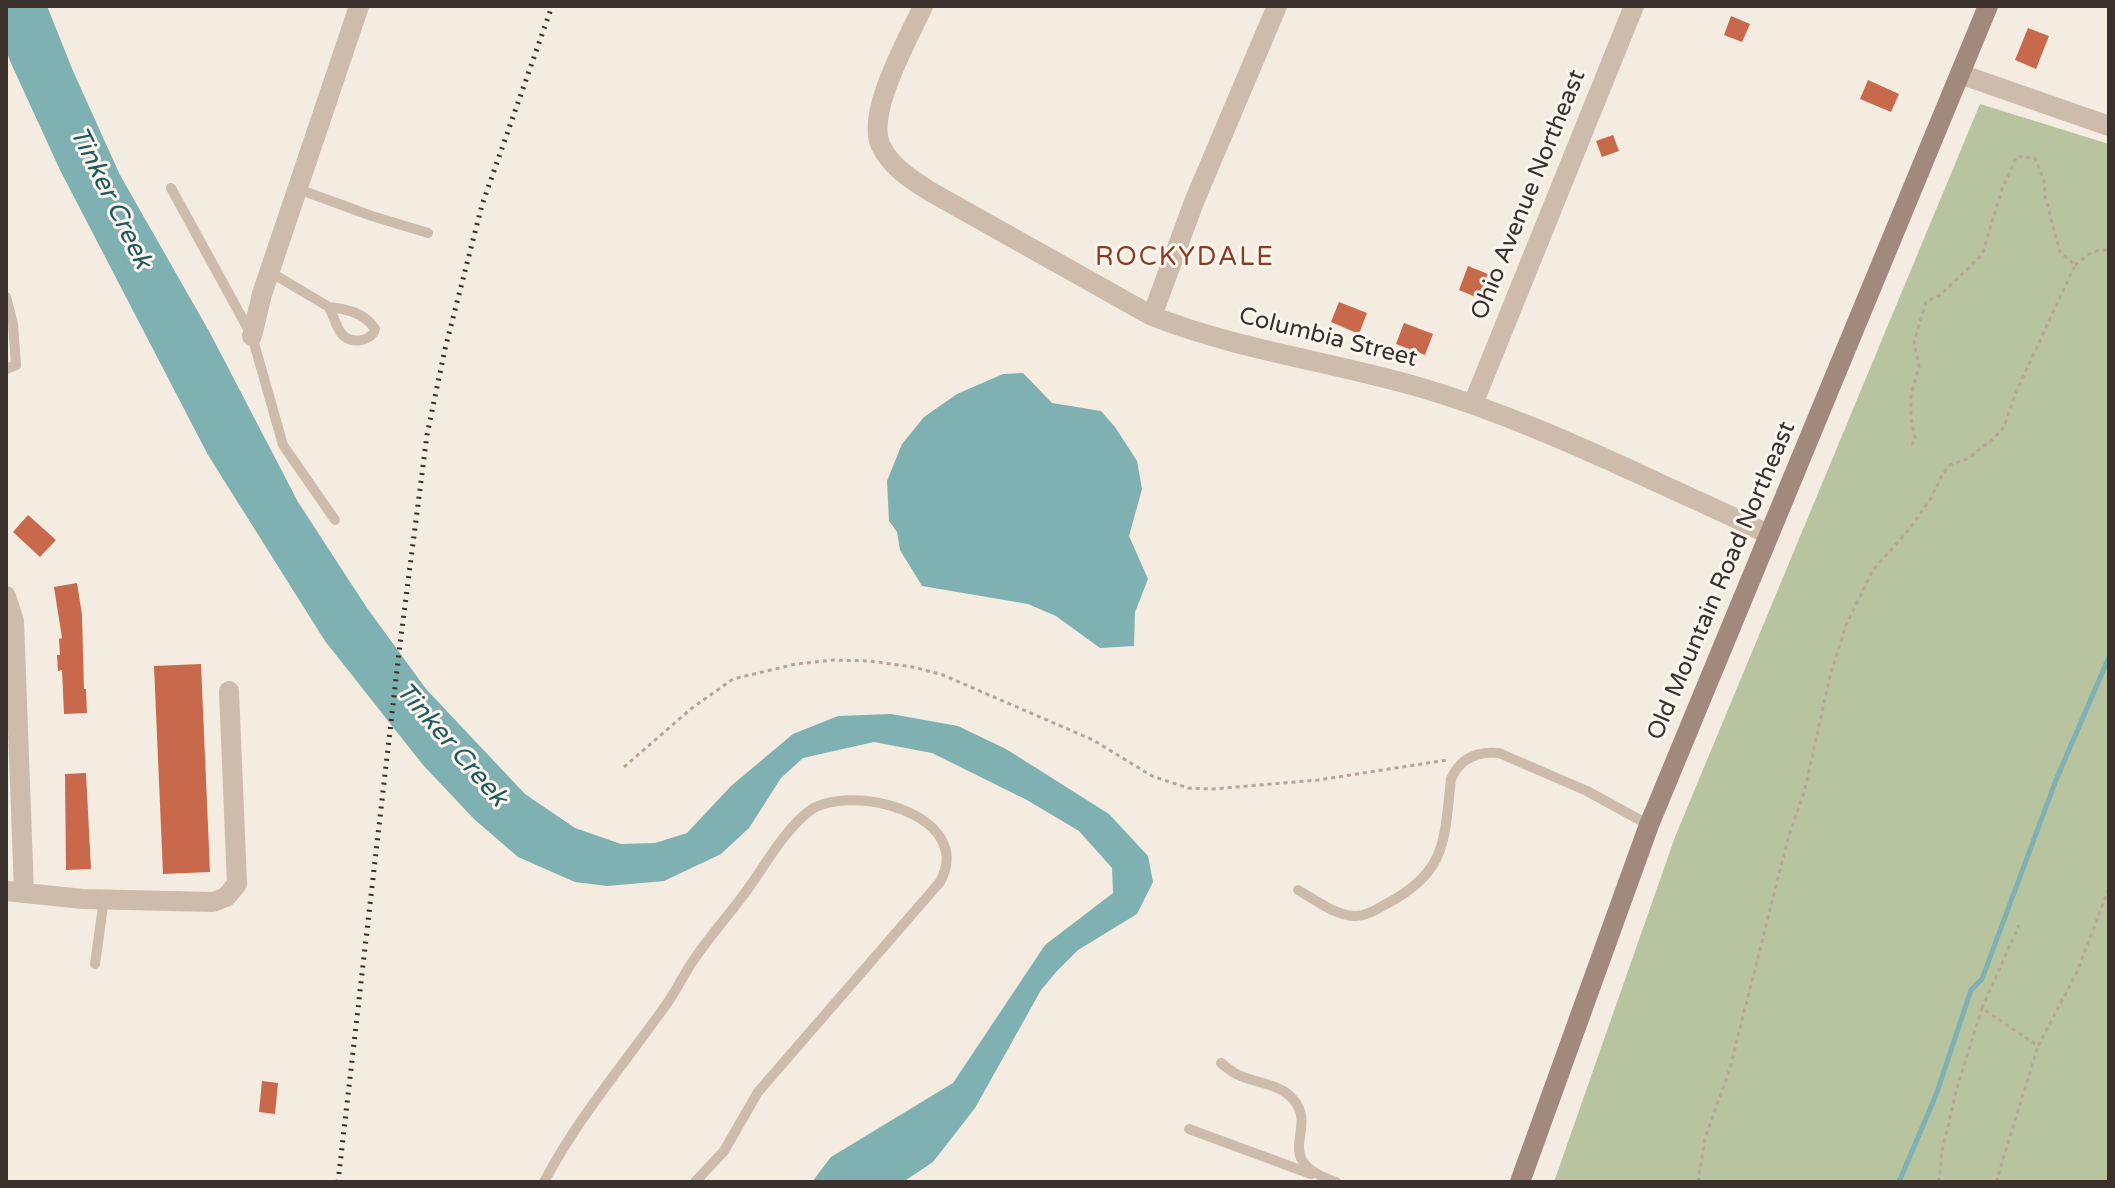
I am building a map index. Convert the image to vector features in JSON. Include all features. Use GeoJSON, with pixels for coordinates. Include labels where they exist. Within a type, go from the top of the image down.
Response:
{"type":"FeatureCollection","features":[{"type":"Feature","properties":{"kind":"street"},"geometry":{"type":"LineString","coordinates":[[252,336],[270,272],[359,6]]}},
{"type":"Feature","properties":{"kind":"street","name":"Columbia Street"},"geometry":{"type":"LineString","coordinates":[[923,6],[884,97],[877,134],[890,161],[931,192],[1152,316],[1185,329],[1405,383],[1473,404],[1592,452],[1728,513],[1769,535]]}},
{"type":"Feature","properties":{"kind":"street"},"geometry":{"type":"LineString","coordinates":[[1152,316],[1194,202],[1277,6]]}},
{"type":"Feature","properties":{"kind":"street","name":"Ohio Avenue Northeast"},"geometry":{"type":"LineString","coordinates":[[1473,404],[1634,6]]}},
{"type":"Feature","properties":{"kind":"street","name":"Old Mountain Road Northeast"},"geometry":{"type":"LineString","coordinates":[[1520,1182],[1649,825],[1988,6]]}},
{"type":"Feature","properties":{"kind":"street"},"geometry":{"type":"LineString","coordinates":[[1960,74],[2109,126]]}},
{"type":"Feature","properties":{"kind":"street"},"geometry":{"type":"LineString","coordinates":[[6,596],[14,621],[15,892],[104,899],[213,902],[226,897],[237,884],[229,691]]}},
{"type":"Feature","properties":{"kind":"lane"},"geometry":{"type":"LineString","coordinates":[[171,188],[252,336],[283,445],[335,520]]}},
{"type":"Feature","properties":{"kind":"lane"},"geometry":{"type":"LineString","coordinates":[[298,189],[428,233]]}},
{"type":"Feature","properties":{"kind":"lane"},"geometry":{"type":"LineString","coordinates":[[270,272],[329,307]]}},
{"type":"Feature","properties":{"kind":"lane"},"geometry":{"type":"LineString","coordinates":[[6,297],[10,304],[16,365],[6,369]]}},
{"type":"Feature","properties":{"kind":"lane"},"geometry":{"type":"LineString","coordinates":[[1298,890],[1340,913],[1353,916],[1364,915],[1416,885],[1438,858],[1444,845],[1451,779],[1455,768],[1467,758],[1486,752],[1499,753],[1587,791],[1649,825]]}},
{"type":"Feature","properties":{"kind":"lane"},"geometry":{"type":"LineString","coordinates":[[544,1182],[582,1117],[655,1021],[694,960],[768,859],[808,812],[834,800],[851,799],[899,810],[934,828],[946,846],[948,859],[940,882],[758,1092],[724,1151],[695,1182]]}},
{"type":"Feature","properties":{"kind":"lane"},"geometry":{"type":"LineString","coordinates":[[95,964],[104,899]]}},
{"type":"Feature","properties":{"kind":"lane"},"geometry":{"type":"LineString","coordinates":[[1221,1063],[1237,1074],[1284,1091],[1292,1097],[1299,1108],[1300,1154],[1315,1178]]}},
{"type":"Feature","properties":{"kind":"lane"},"geometry":{"type":"LineString","coordinates":[[1189,1129],[1315,1178],[1336,1182]]}},
{"type":"Feature","properties":{"kind":"path"},"geometry":{"type":"LineString","coordinates":[[1912,445],[1915,438],[1911,396],[1919,366],[1914,342],[1917,325],[1926,302],[1940,295],[1982,255],[2002,189],[2017,156],[2035,158],[2044,181],[2060,252],[2075,265]]}},
{"type":"Feature","properties":{"kind":"path"},"geometry":{"type":"LineString","coordinates":[[1698,1182],[1705,1138],[1730,1068],[1788,838],[1804,793],[1826,690],[1846,625],[1873,570],[1908,531],[1931,498],[1942,475],[1950,465],[1967,459],[2004,427],[2016,392],[2075,265],[2088,254],[2104,249],[2109,251]]}},
{"type":"Feature","properties":{"kind":"path"},"geometry":{"type":"LineString","coordinates":[[624,767],[692,708],[733,679],[784,666],[833,660],[913,667],[943,675],[1093,740],[1152,776],[1188,788],[1213,789],[1318,780],[1467,758]]}},
{"type":"Feature","properties":{"kind":"path"},"geometry":{"type":"LineString","coordinates":[[1996,1182],[2038,1046],[2076,974],[2109,888]]}},
{"type":"Feature","properties":{"kind":"path"},"geometry":{"type":"LineString","coordinates":[[1939,1182],[1942,1151],[1957,1088],[1982,1008],[2019,925]]}},
{"type":"Feature","properties":{"kind":"path"},"geometry":{"type":"LineString","coordinates":[[1982,1008],[2038,1046]]}},
{"type":"Feature","properties":{"kind":"green space"},"geometry":{"type":"Polygon","coordinates":[[[1980,104],[2109,144],[2109,1182],[1554,1182],[1675,837],[1980,104]]]}},
{"type":"Feature","properties":{"kind":"water","name":"Tinker Creek"},"geometry":{"type":"Polygon","coordinates":[[[6,6],[47,6],[120,175],[210,333],[298,502],[367,608],[426,689],[525,794],[575,828],[621,844],[655,843],[687,833],[731,786],[793,734],[838,716],[891,714],[958,726],[1006,749],[1109,814],[1148,856],[1153,882],[1137,914],[1078,950],[1041,990],[975,1108],[933,1162],[903,1182],[812,1182],[831,1157],[953,1083],[1045,945],[1113,893],[1112,868],[1079,831],[1027,800],[932,753],[874,742],[803,758],[781,778],[749,828],[721,854],[664,881],[607,886],[575,882],[518,857],[474,819],[423,765],[325,641],[208,455],[60,170],[10,61],[6,49],[6,6]]]}},
{"type":"Feature","properties":{"kind":"water"},"geometry":{"type":"Polygon","coordinates":[[[1023,373],[1052,403],[1101,411],[1137,461],[1142,489],[1129,536],[1148,579],[1135,612],[1134,646],[1100,648],[1056,616],[1028,604],[922,586],[900,550],[897,532],[889,521],[887,481],[902,444],[924,417],[957,394],[1003,374],[1023,373]]]}},
{"type":"Feature","properties":{"kind":"building"},"geometry":{"type":"Polygon","coordinates":[[[1731,16],[1750,24],[1742,42],[1724,35],[1731,16]]]}},
{"type":"Feature","properties":{"kind":"building"},"geometry":{"type":"Polygon","coordinates":[[[2028,28],[2049,36],[2036,69],[2015,60],[2028,28]]]}},
{"type":"Feature","properties":{"kind":"building"},"geometry":{"type":"Polygon","coordinates":[[[1868,80],[1899,94],[1891,112],[1860,99],[1868,80]]]}},
{"type":"Feature","properties":{"kind":"building"},"geometry":{"type":"Polygon","coordinates":[[[1613,135],[1619,151],[1602,157],[1596,141],[1613,135]]]}},
{"type":"Feature","properties":{"kind":"building"},"geometry":{"type":"Polygon","coordinates":[[[1468,266],[1488,274],[1478,298],[1459,290],[1468,266]]]}},
{"type":"Feature","properties":{"kind":"building"},"geometry":{"type":"Polygon","coordinates":[[[1339,302],[1367,313],[1359,334],[1331,322],[1339,302]]]}},
{"type":"Feature","properties":{"kind":"building"},"geometry":{"type":"Polygon","coordinates":[[[1404,323],[1433,334],[1425,355],[1396,344],[1404,323]]]}},
{"type":"Feature","properties":{"kind":"building"},"geometry":{"type":"Polygon","coordinates":[[[28,515],[56,540],[40,557],[13,532],[28,515]]]}},
{"type":"Feature","properties":{"kind":"building"},"geometry":{"type":"Polygon","coordinates":[[[77,583],[82,615],[87,713],[64,714],[62,670],[58,671],[57,655],[60,655],[59,639],[62,638],[54,587],[77,583]]]}},
{"type":"Feature","properties":{"kind":"building"},"geometry":{"type":"Polygon","coordinates":[[[201,664],[210,872],[163,874],[154,666],[201,664]]]}},
{"type":"Feature","properties":{"kind":"building"},"geometry":{"type":"Polygon","coordinates":[[[86,773],[91,869],[66,870],[65,774],[86,773]]]}},
{"type":"Feature","properties":{"kind":"building"},"geometry":{"type":"Polygon","coordinates":[[[262,1081],[278,1083],[275,1114],[259,1112],[262,1081]]]}},
{"type":"Feature","properties":{"kind":"waterway"},"geometry":{"type":"LineString","coordinates":[[1899,1182],[1936,1095],[1971,990],[1982,979],[2056,780],[2109,657]]}},
{"type":"Feature","properties":{"kind":"railway"},"geometry":{"type":"LineString","coordinates":[[338,1182],[427,435],[445,349],[482,205],[552,6]]}},
{"type":"Feature","properties":{"kind":"district","name":"ROCKYDALE"},"geometry":{"type":"Point","coordinates":[1185,258]}}]}
